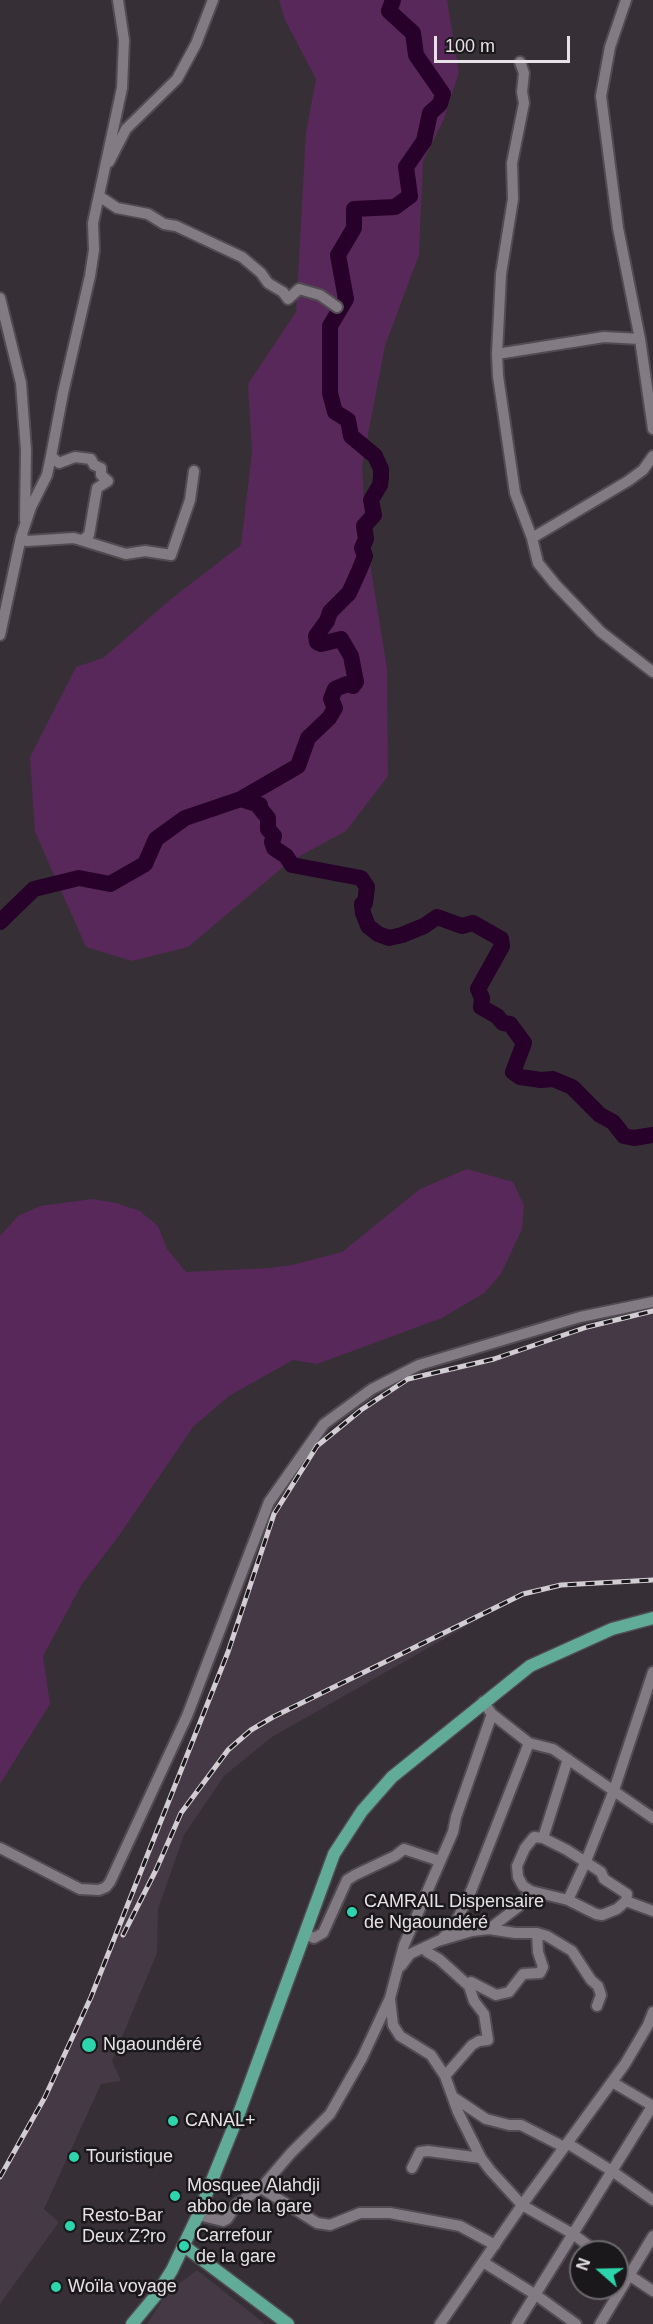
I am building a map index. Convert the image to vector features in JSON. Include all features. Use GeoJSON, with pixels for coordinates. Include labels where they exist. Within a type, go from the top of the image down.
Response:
{"type":"FeatureCollection","features":[{"type":"Feature","properties":{"kind":"main road"},"geometry":{"type":"LineString","coordinates":[[132,2324],[157,2294],[184,2246],[198,2215],[238,2116],[334,1854],[362,1811],[392,1777],[530,1666],[612,1629],[652,1620]]}},
{"type":"Feature","properties":{"kind":"main road"},"geometry":{"type":"LineString","coordinates":[[184,2246],[288,2324]]}},
{"type":"Feature","properties":{"kind":"street"},"geometry":{"type":"LineString","coordinates":[[0,635],[25,523],[47,475],[90,276],[94,250],[93,223],[122,88],[124,40],[118,0]]}},
{"type":"Feature","properties":{"kind":"street"},"geometry":{"type":"LineString","coordinates":[[105,167],[126,129],[177,79],[194,50],[213,0]]}},
{"type":"Feature","properties":{"kind":"street"},"geometry":{"type":"LineString","coordinates":[[626,0],[610,47],[601,96],[618,228],[640,339],[653,429]]}},
{"type":"Feature","properties":{"kind":"street"},"geometry":{"type":"LineString","coordinates":[[520,62],[524,73],[522,92],[524,103],[512,163],[513,199],[501,273],[497,354],[498,376],[515,494],[532,538],[538,563],[601,632],[653,672]]}},
{"type":"Feature","properties":{"kind":"street"},"geometry":{"type":"LineString","coordinates":[[99,196],[117,207],[148,214],[164,224],[177,226],[242,258],[261,273],[268,283],[283,292],[288,299],[299,289],[320,295],[337,307]]}},
{"type":"Feature","properties":{"kind":"street"},"geometry":{"type":"LineString","coordinates":[[0,298],[21,382],[26,450],[23,509],[25,523]]}},
{"type":"Feature","properties":{"kind":"street"},"geometry":{"type":"LineString","coordinates":[[497,354],[604,336],[640,339]]}},
{"type":"Feature","properties":{"kind":"street"},"geometry":{"type":"LineString","coordinates":[[51,456],[60,463],[75,457],[91,459],[94,465],[101,468],[101,475],[108,481],[97,488],[89,535],[84,539]]}},
{"type":"Feature","properties":{"kind":"street"},"geometry":{"type":"LineString","coordinates":[[532,538],[628,481],[644,470],[653,456]]}},
{"type":"Feature","properties":{"kind":"street"},"geometry":{"type":"LineString","coordinates":[[21,537],[27,541],[58,538],[84,539],[126,554],[145,551],[171,555],[189,500],[194,471]]}},
{"type":"Feature","properties":{"kind":"street"},"geometry":{"type":"LineString","coordinates":[[0,1848],[81,1889],[99,1890],[110,1882],[187,1716],[269,1502],[324,1424],[372,1389],[418,1365],[580,1317],[653,1302]]}},
{"type":"Feature","properties":{"kind":"street"},"geometry":{"type":"LineString","coordinates":[[568,1900],[586,1862],[614,1790],[653,1672]]}},
{"type":"Feature","properties":{"kind":"street"},"geometry":{"type":"LineString","coordinates":[[483,1702],[492,1714],[529,1743],[553,1749],[653,1818]]}},
{"type":"Feature","properties":{"kind":"street"},"geometry":{"type":"LineString","coordinates":[[198,2215],[223,2221],[227,2219],[237,2204],[261,2188],[291,2153],[330,2114],[362,2058],[390,1998],[404,1945],[453,1832],[456,1816],[492,1714]]}},
{"type":"Feature","properties":{"kind":"street"},"geometry":{"type":"LineString","coordinates":[[396,1973],[410,1954],[446,1935],[460,1916],[529,1743]]}},
{"type":"Feature","properties":{"kind":"street"},"geometry":{"type":"LineString","coordinates":[[543,1838],[568,1759]]}},
{"type":"Feature","properties":{"kind":"street"},"geometry":{"type":"LineString","coordinates":[[534,1837],[543,1838],[586,1862],[601,1872],[604,1879],[627,1894],[626,1901],[617,1909],[602,1915],[568,1900],[531,1891],[523,1886],[518,1877],[517,1866],[525,1848],[534,1837]]}},
{"type":"Feature","properties":{"kind":"street"},"geometry":{"type":"LineString","coordinates":[[305,1934],[314,1938],[323,1933],[347,1880],[355,1875],[395,1856],[404,1849],[440,1861]]}},
{"type":"Feature","properties":{"kind":"street"},"geometry":{"type":"LineString","coordinates":[[489,1929],[518,1907],[531,1891]]}},
{"type":"Feature","properties":{"kind":"street"},"geometry":{"type":"LineString","coordinates":[[626,1901],[653,1911]]}},
{"type":"Feature","properties":{"kind":"street"},"geometry":{"type":"LineString","coordinates":[[404,1945],[438,1941],[472,1931],[489,1929],[547,1936],[572,1951],[585,1972],[598,1986],[601,1995],[597,2006]]}},
{"type":"Feature","properties":{"kind":"street"},"geometry":{"type":"LineString","coordinates":[[469,1986],[471,1983],[496,1995],[502,1994],[509,1992],[523,1974],[540,1973],[543,1966],[538,1952],[537,1933]]}},
{"type":"Feature","properties":{"kind":"street"},"geometry":{"type":"LineString","coordinates":[[426,1947],[427,1952],[439,1959],[469,1986],[474,2001],[484,2014],[488,2040],[478,2041],[472,2045],[445,2076]]}},
{"type":"Feature","properties":{"kind":"street"},"geometry":{"type":"LineString","coordinates":[[390,1998],[393,2025],[400,2036],[431,2055],[445,2076],[458,2112],[481,2158],[522,2205],[581,2240]]}},
{"type":"Feature","properties":{"kind":"street"},"geometry":{"type":"LineString","coordinates":[[440,2324],[522,2205],[612,2082],[650,2026],[653,2012]]}},
{"type":"Feature","properties":{"kind":"street"},"geometry":{"type":"LineString","coordinates":[[518,2324],[653,2105],[612,2082]]}},
{"type":"Feature","properties":{"kind":"street"},"geometry":{"type":"LineString","coordinates":[[453,2097],[486,2119],[509,2125],[521,2124],[566,2145],[612,2171],[653,2200]]}},
{"type":"Feature","properties":{"kind":"street"},"geometry":{"type":"LineString","coordinates":[[412,2168],[420,2152],[481,2158]]}},
{"type":"Feature","properties":{"kind":"street"},"geometry":{"type":"LineString","coordinates":[[261,2188],[317,2223],[330,2225],[360,2213],[390,2213],[460,2226],[495,2245]]}},
{"type":"Feature","properties":{"kind":"street"},"geometry":{"type":"LineString","coordinates":[[600,2324],[653,2236]]}},
{"type":"Feature","properties":{"kind":"street"},"geometry":{"type":"LineString","coordinates":[[483,2262],[536,2295],[576,2324]]}},
{"type":"Feature","properties":{"kind":"street"},"geometry":{"type":"LineString","coordinates":[[630,2277],[653,2291]]}},
{"type":"Feature","properties":{"kind":"shaded area"},"geometry":{"type":"Polygon","coordinates":[[[279,0],[447,0],[459,72],[444,119],[423,161],[419,255],[385,346],[362,466],[366,539],[387,669],[388,776],[346,831],[289,862],[188,947],[132,961],[86,947],[35,832],[30,757],[76,667],[103,658],[171,599],[241,545],[252,452],[248,384],[296,312],[306,132],[316,79],[285,20],[279,0]]]}},
{"type":"Feature","properties":{"kind":"shaded area"},"geometry":{"type":"Polygon","coordinates":[[[467,1169],[513,1182],[524,1205],[522,1229],[501,1274],[484,1293],[442,1318],[317,1364],[293,1360],[229,1396],[193,1427],[118,1537],[82,1584],[43,1656],[50,1704],[0,1784],[0,1236],[18,1216],[40,1206],[93,1199],[116,1203],[140,1211],[158,1226],[167,1249],[186,1272],[292,1265],[342,1252],[420,1189],[467,1169]]]}},
{"type":"Feature","properties":{"kind":"shaded area"},"geometry":{"type":"Polygon","coordinates":[[[653,1311],[653,1580],[561,1585],[523,1594],[272,1737],[224,1776],[184,1835],[158,1909],[157,1953],[112,2061],[121,2081],[101,2084],[44,2209],[59,2222],[0,2304],[0,2177],[45,2097],[91,1997],[228,1652],[274,1514],[317,1446],[361,1410],[408,1379],[494,1359],[587,1327],[653,1311]]]}},
{"type":"Feature","properties":{"kind":"shaded area"},"geometry":{"type":"Polygon","coordinates":[[[197,2270],[265,2324],[147,2324],[167,2293],[197,2270]]]}},
{"type":"Feature","properties":{"kind":"waterway"},"geometry":{"type":"LineString","coordinates":[[0,922],[34,889],[79,878],[110,884],[145,864],[156,839],[185,818],[241,799],[298,766],[308,738],[329,718],[335,708],[331,699],[335,689],[347,684],[353,686],[356,682],[351,656],[341,639],[321,644],[317,642],[316,636],[327,621],[330,612],[349,593],[359,571],[365,556],[362,548],[366,539],[364,526],[374,515],[371,500],[380,485],[381,477],[381,469],[375,456],[351,436],[348,420],[335,412],[330,393],[330,326],[346,299],[338,255],[354,228],[354,209],[395,207],[410,196],[406,167],[424,141],[430,113],[440,104],[443,94],[416,55],[413,33],[389,11],[393,0]]}},
{"type":"Feature","properties":{"kind":"waterway"},"geometry":{"type":"LineString","coordinates":[[241,799],[260,805],[259,807],[268,818],[268,829],[274,836],[272,842],[274,848],[286,856],[292,865],[361,878],[367,887],[365,903],[362,904],[363,913],[368,926],[378,934],[389,938],[402,935],[424,926],[437,917],[462,926],[473,923],[501,939],[502,946],[478,989],[482,998],[481,1007],[497,1016],[503,1023],[510,1024],[524,1043],[513,1072],[520,1077],[553,1079],[572,1087],[600,1115],[613,1122],[624,1136],[634,1138],[653,1135]]}},
{"type":"Feature","properties":{"kind":"railway"},"geometry":{"type":"LineString","coordinates":[[0,2177],[45,2097],[91,1997],[228,1652],[274,1514],[317,1446],[361,1410],[408,1379],[494,1359],[587,1327],[653,1311]]}},
{"type":"Feature","properties":{"kind":"railway"},"geometry":{"type":"LineString","coordinates":[[123,1935],[156,1870],[181,1813],[228,1750],[251,1730],[523,1594],[561,1585],[653,1580]]}},
{"type":"Feature","properties":{"kind":"place","name":"CAMRAIL Dispensaire de Ngaoundéré"},"geometry":{"type":"Point","coordinates":[352,1912]}},
{"type":"Feature","properties":{"kind":"place","name":"Ngaoundéré"},"geometry":{"type":"Point","coordinates":[89,2045]}},
{"type":"Feature","properties":{"kind":"place","name":"CANAL+"},"geometry":{"type":"Point","coordinates":[173,2121]}},
{"type":"Feature","properties":{"kind":"place","name":"Touristique"},"geometry":{"type":"Point","coordinates":[74,2157]}},
{"type":"Feature","properties":{"kind":"place","name":"Mosquee Alahdji abbo de la gare"},"geometry":{"type":"Point","coordinates":[175,2196]}},
{"type":"Feature","properties":{"kind":"place","name":"Resto-Bar Deux Z?ro"},"geometry":{"type":"Point","coordinates":[70,2226]}},
{"type":"Feature","properties":{"kind":"place","name":"Carrefour de la gare"},"geometry":{"type":"Point","coordinates":[184,2246]}},
{"type":"Feature","properties":{"kind":"place","name":"Woïla voyage"},"geometry":{"type":"Point","coordinates":[56,2287]}}]}
